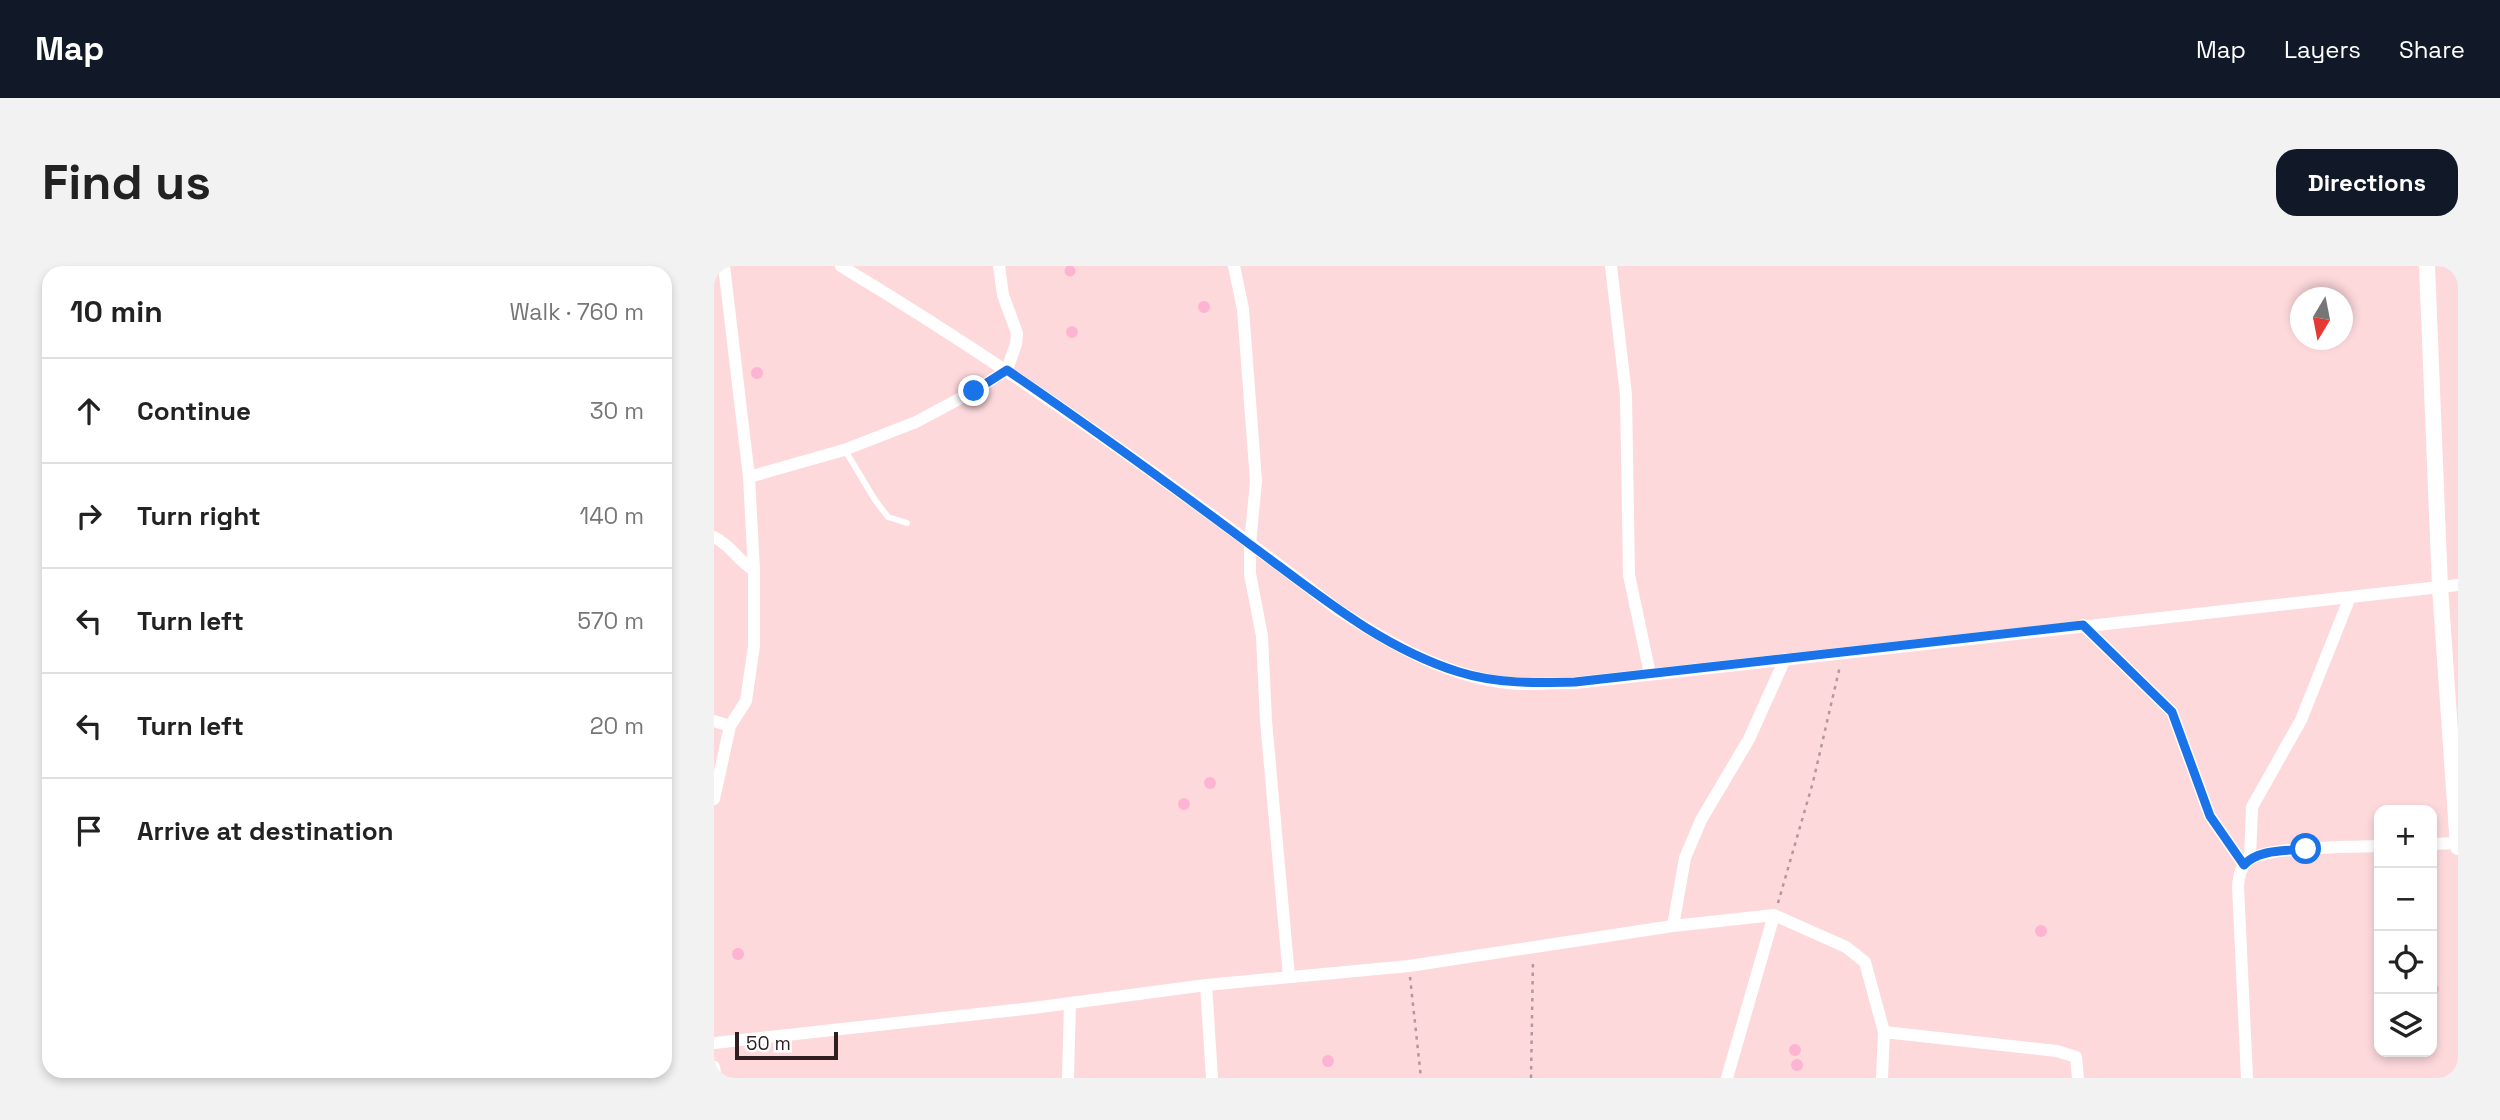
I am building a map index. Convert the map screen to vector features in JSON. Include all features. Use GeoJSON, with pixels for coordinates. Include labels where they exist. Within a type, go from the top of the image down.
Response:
{"type":"FeatureCollection","features":[{"type":"Feature","properties":{"kind":"street"},"geometry":{"type":"LineString","coordinates":[[714,799],[730,726],[746,701],[750,686],[754,646],[754,570],[749,477],[724,266]]}},
{"type":"Feature","properties":{"kind":"street"},"geometry":{"type":"LineString","coordinates":[[841,266],[1007,370],[1087,425],[1338,610],[1409,653],[1461,673],[1519,684],[1575,682],[2458,585]]}},
{"type":"Feature","properties":{"kind":"street"},"geometry":{"type":"LineString","coordinates":[[749,477],[844,450],[916,422],[1007,370],[1017,333],[1003,295],[999,266]]}},
{"type":"Feature","properties":{"kind":"street"},"geometry":{"type":"LineString","coordinates":[[1234,266],[1243,309],[1256,481],[1250,574],[1262,636],[1266,721],[1289,977]]}},
{"type":"Feature","properties":{"kind":"street"},"geometry":{"type":"LineString","coordinates":[[1611,266],[1626,395],[1629,575],[1650,674]]}},
{"type":"Feature","properties":{"kind":"street"},"geometry":{"type":"LineString","coordinates":[[2427,266],[2440,587],[2458,845],[2437,844]]}},
{"type":"Feature","properties":{"kind":"street"},"geometry":{"type":"LineString","coordinates":[[714,537],[727,544],[754,570]]}},
{"type":"Feature","properties":{"kind":"street"},"geometry":{"type":"LineString","coordinates":[[2247,1078],[2238,886],[2247,862],[2252,807],[2301,720],[2350,597]]}},
{"type":"Feature","properties":{"kind":"street"},"geometry":{"type":"LineString","coordinates":[[2083,625],[2172,712],[2210,816],[2247,862]]}},
{"type":"Feature","properties":{"kind":"street"},"geometry":{"type":"LineString","coordinates":[[1673,926],[1685,858],[1701,820],[1749,739],[1786,659]]}},
{"type":"Feature","properties":{"kind":"street"},"geometry":{"type":"LineString","coordinates":[[714,721],[730,726]]}},
{"type":"Feature","properties":{"kind":"street"},"geometry":{"type":"LineString","coordinates":[[2247,862],[2262,854],[2374,846]]}},
{"type":"Feature","properties":{"kind":"street"},"geometry":{"type":"LineString","coordinates":[[1727,1078],[1774,915]]}},
{"type":"Feature","properties":{"kind":"street"},"geometry":{"type":"LineString","coordinates":[[714,1043],[1206,985],[1409,966],[1673,926],[1774,915],[1846,947],[1864,962],[1884,1032],[1882,1078]]}},
{"type":"Feature","properties":{"kind":"street"},"geometry":{"type":"LineString","coordinates":[[1206,985],[1212,1078]]}},
{"type":"Feature","properties":{"kind":"street"},"geometry":{"type":"LineString","coordinates":[[1068,1078],[1070,1003]]}},
{"type":"Feature","properties":{"kind":"street"},"geometry":{"type":"LineString","coordinates":[[1884,1032],[2057,1051],[2076,1057],[2078,1078]]}},
{"type":"Feature","properties":{"kind":"street"},"geometry":{"type":"LineString","coordinates":[[714,1067],[716,1078]]}},
{"type":"Feature","properties":{"kind":"lane"},"geometry":{"type":"LineString","coordinates":[[844,450],[888,517],[907,523]]}},
{"type":"Feature","properties":{"kind":"path"},"geometry":{"type":"LineString","coordinates":[[1774,915],[1813,782],[1844,652]]}},
{"type":"Feature","properties":{"kind":"path"},"geometry":{"type":"LineString","coordinates":[[1531,1078],[1533,947]]}},
{"type":"Feature","properties":{"kind":"path"},"geometry":{"type":"LineString","coordinates":[[1409,966],[1421,1078]]}},
{"type":"Feature","properties":{"kind":"building"},"geometry":{"type":"Polygon","coordinates":[[[1070,265],[1076,271],[1070,277],[1064,271],[1070,265]]]}},
{"type":"Feature","properties":{"kind":"building"},"geometry":{"type":"Polygon","coordinates":[[[1204,301],[1210,307],[1204,313],[1198,307],[1204,301]]]}},
{"type":"Feature","properties":{"kind":"building"},"geometry":{"type":"Polygon","coordinates":[[[1072,326],[1078,332],[1072,338],[1066,332],[1072,326]]]}},
{"type":"Feature","properties":{"kind":"building"},"geometry":{"type":"Polygon","coordinates":[[[757,367],[763,373],[757,379],[751,373],[757,367]]]}},
{"type":"Feature","properties":{"kind":"building"},"geometry":{"type":"Polygon","coordinates":[[[1210,777],[1216,783],[1210,789],[1204,783],[1210,777]]]}},
{"type":"Feature","properties":{"kind":"building"},"geometry":{"type":"Polygon","coordinates":[[[1184,798],[1190,804],[1184,810],[1178,804],[1184,798]]]}},
{"type":"Feature","properties":{"kind":"building"},"geometry":{"type":"Polygon","coordinates":[[[2041,925],[2047,931],[2041,937],[2035,931],[2041,925]]]}},
{"type":"Feature","properties":{"kind":"building"},"geometry":{"type":"Polygon","coordinates":[[[738,948],[744,954],[738,960],[732,954],[738,948]]]}},
{"type":"Feature","properties":{"kind":"building"},"geometry":{"type":"Polygon","coordinates":[[[1795,1044],[1801,1050],[1795,1056],[1789,1050],[1795,1044]]]}},
{"type":"Feature","properties":{"kind":"building"},"geometry":{"type":"Polygon","coordinates":[[[1328,1055],[1334,1061],[1328,1067],[1322,1061],[1328,1055]]]}},
{"type":"Feature","properties":{"kind":"building"},"geometry":{"type":"Polygon","coordinates":[[[1797,1059],[1803,1065],[1797,1071],[1791,1065],[1797,1059]]]}},
{"type":"Feature","properties":{"kind":"route"},"geometry":{"type":"LineString","coordinates":[[974,391],[1007,370],[1087,425],[1352,619],[1409,653],[1461,673],[1494,680],[1519,684],[1575,682],[2083,625],[2172,712],[2210,816],[2244,865],[2250,858],[2262,854],[2306,849]]}}]}
